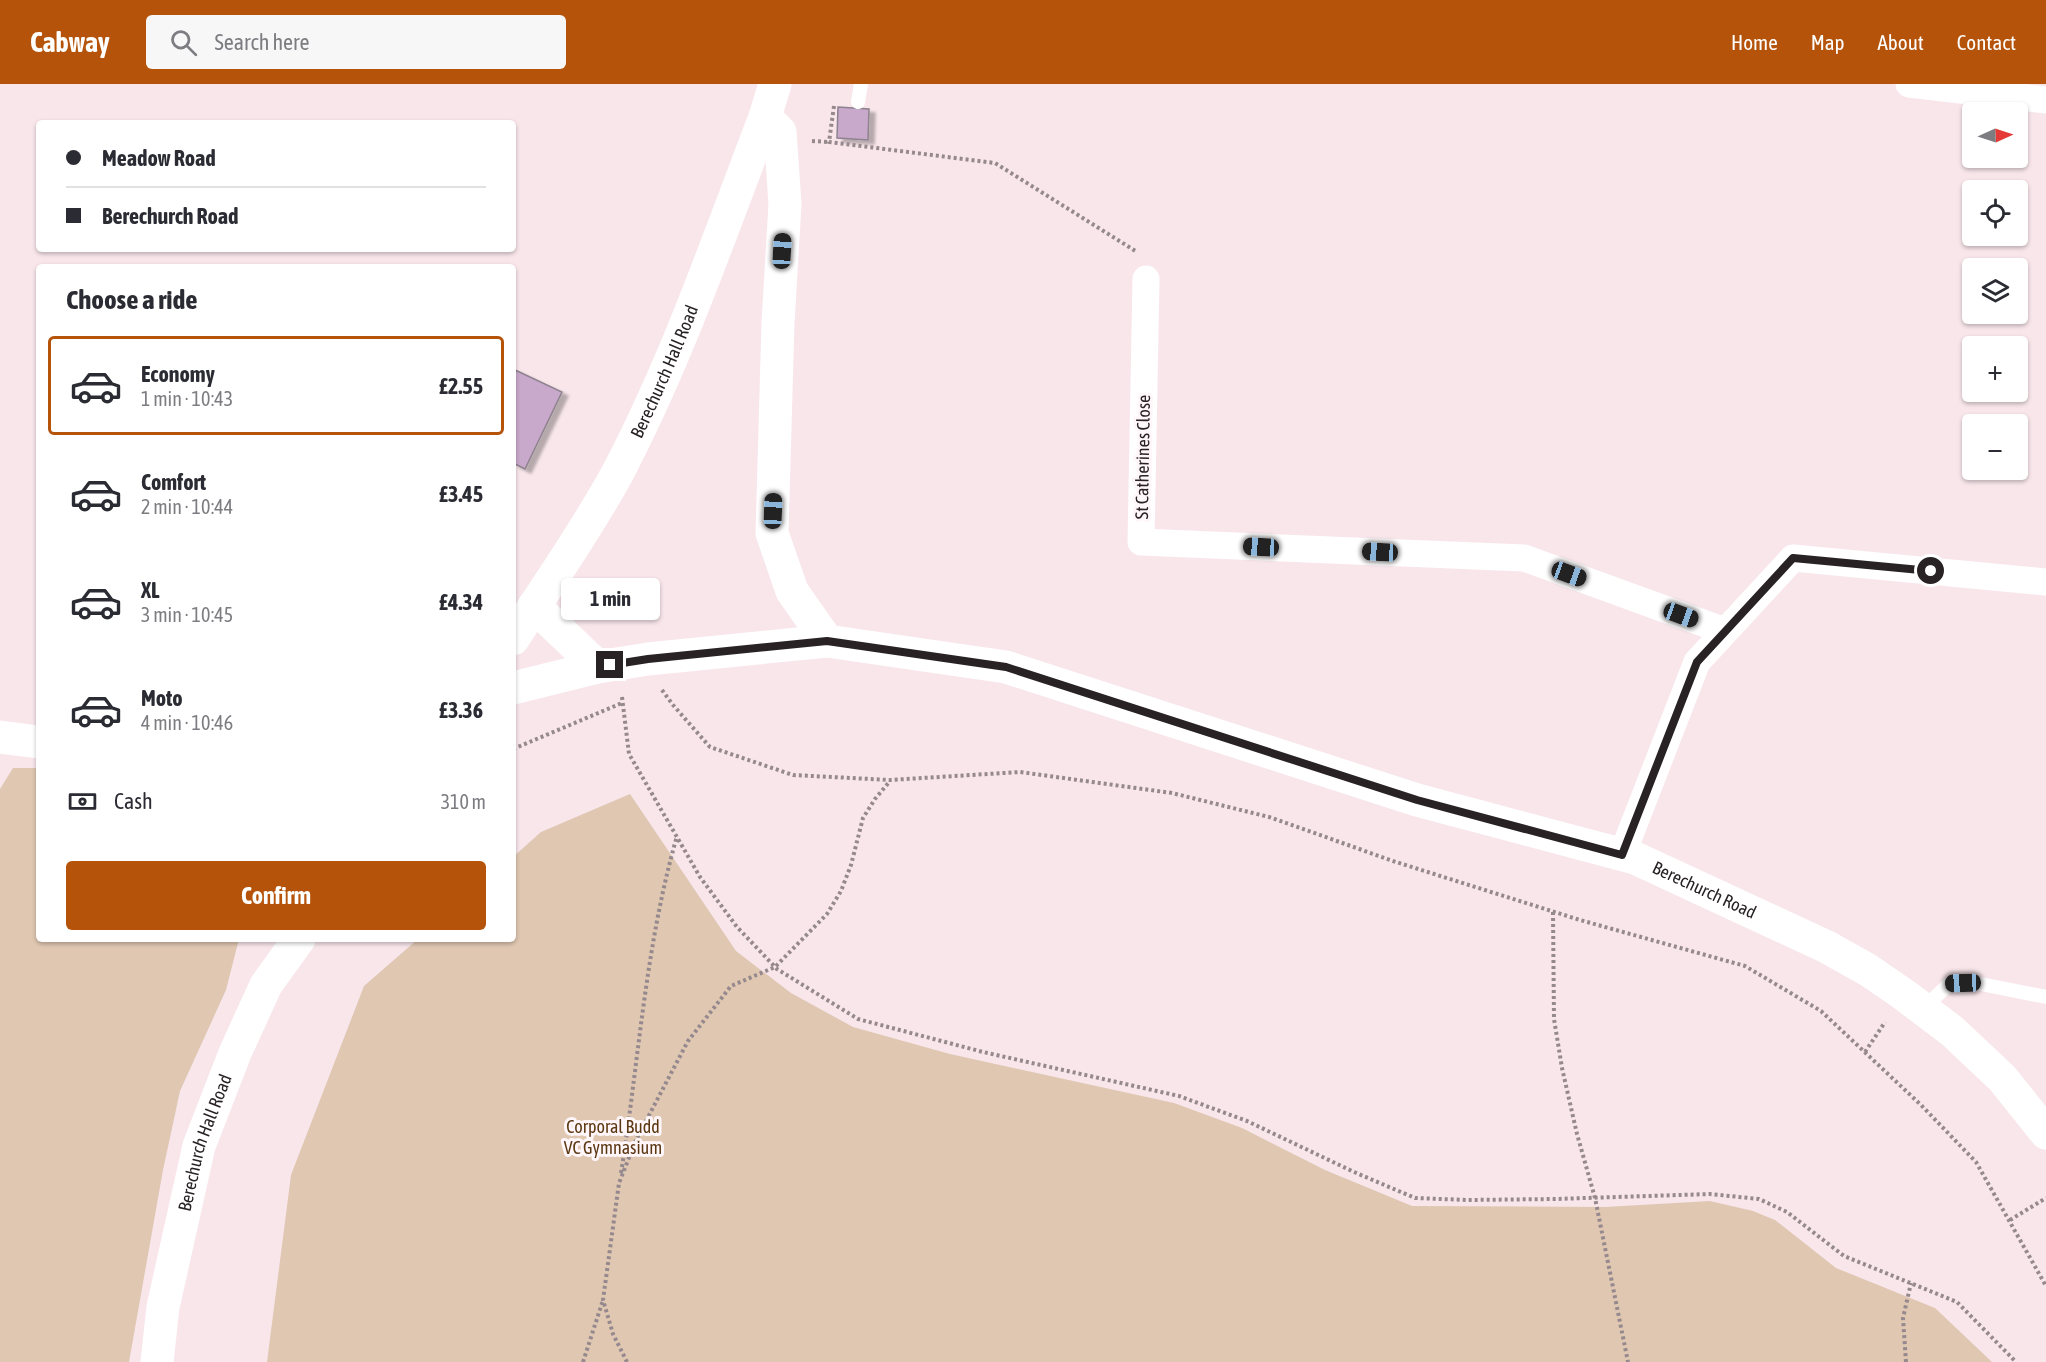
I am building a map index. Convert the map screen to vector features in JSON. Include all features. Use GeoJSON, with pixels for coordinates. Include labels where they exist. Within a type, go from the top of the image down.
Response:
{"type":"FeatureCollection","features":[{"type":"Feature","properties":{"kind":"street","name":"Berechurch Hall Road"},"geometry":{"type":"LineString","coordinates":[[516,634],[589,524],[618,472],[668,369],[765,117],[775,84]]}},
{"type":"Feature","properties":{"kind":"street"},"geometry":{"type":"LineString","coordinates":[[1909,84],[2046,100]]}},
{"type":"Feature","properties":{"kind":"street"},"geometry":{"type":"LineString","coordinates":[[765,117],[780,132],[785,204],[778,323],[772,533],[792,591],[827,641]]}},
{"type":"Feature","properties":{"kind":"street","name":"St Catherines Close"},"geometry":{"type":"LineString","coordinates":[[1146,279],[1141,542],[1524,558],[1725,631]]}},
{"type":"Feature","properties":{"kind":"street"},"geometry":{"type":"LineString","coordinates":[[1622,855],[1697,662],[1793,558],[2046,582]]}},
{"type":"Feature","properties":{"kind":"street"},"geometry":{"type":"LineString","coordinates":[[534,606],[623,663]]}},
{"type":"Feature","properties":{"kind":"street","name":"Berechurch Road"},"geometry":{"type":"LineString","coordinates":[[516,687],[623,663],[827,641],[1006,667],[1417,800],[1635,858],[1827,947],[1868,970],[1953,1031],[2002,1078],[2046,1134]]}},
{"type":"Feature","properties":{"kind":"street"},"geometry":{"type":"LineString","coordinates":[[0,737],[36,742]]}},
{"type":"Feature","properties":{"kind":"street","name":"Berechurch Hall Road"},"geometry":{"type":"LineString","coordinates":[[157,1362],[163,1308],[199,1146],[235,1053],[266,985],[297,942]]}},
{"type":"Feature","properties":{"kind":"lane"},"geometry":{"type":"LineString","coordinates":[[858,102],[861,84]]}},
{"type":"Feature","properties":{"kind":"lane"},"geometry":{"type":"LineString","coordinates":[[1924,1008],[1949,984],[1976,982],[2046,997]]}},
{"type":"Feature","properties":{"kind":"path"},"geometry":{"type":"LineString","coordinates":[[858,102],[834,103],[829,142],[995,162],[1154,262],[1146,279]]}},
{"type":"Feature","properties":{"kind":"path"},"geometry":{"type":"LineString","coordinates":[[2016,1362],[1957,1302],[1844,1256],[1787,1212],[1759,1199],[1710,1194],[1467,1200],[1415,1198],[1247,1121],[1179,1096],[983,1052],[858,1019],[775,967],[737,927],[700,877],[629,754],[622,703],[623,663],[651,674],[673,705],[710,747],[793,775],[890,780],[1020,771],[1172,793],[1269,816],[1396,862],[1554,912],[1745,966],[1821,1011],[1921,1105],[1976,1162],[2046,1286]]}},
{"type":"Feature","properties":{"kind":"path"},"geometry":{"type":"LineString","coordinates":[[516,748],[622,703]]}},
{"type":"Feature","properties":{"kind":"path"},"geometry":{"type":"LineString","coordinates":[[619,1183],[648,1115],[688,1041],[731,986],[775,967],[827,914],[841,891],[864,818],[874,800],[890,780]]}},
{"type":"Feature","properties":{"kind":"path"},"geometry":{"type":"LineString","coordinates":[[583,1362],[603,1300],[632,1101],[644,990],[660,898],[677,836]]}},
{"type":"Feature","properties":{"kind":"path"},"geometry":{"type":"LineString","coordinates":[[1554,912],[1554,1019],[1562,1068],[1574,1123],[1595,1198],[1628,1362]]}},
{"type":"Feature","properties":{"kind":"path"},"geometry":{"type":"LineString","coordinates":[[2010,1220],[2046,1198]]}},
{"type":"Feature","properties":{"kind":"path"},"geometry":{"type":"LineString","coordinates":[[1906,1362],[1903,1318],[1911,1283]]}},
{"type":"Feature","properties":{"kind":"path"},"geometry":{"type":"LineString","coordinates":[[603,1300],[614,1334],[627,1362]]}},
{"type":"Feature","properties":{"kind":"green space"},"geometry":{"type":"Polygon","coordinates":[[[13,768],[36,768],[36,942],[238,942],[226,990],[180,1091],[163,1170],[129,1362],[0,1362],[0,789],[13,768]]]}},
{"type":"Feature","properties":{"kind":"green space","name":"Corporal Budd VC Gymnasium"},"geometry":{"type":"Polygon","coordinates":[[[630,794],[736,951],[791,993],[853,1027],[950,1054],[1174,1103],[1242,1128],[1325,1170],[1412,1206],[1605,1207],[1710,1201],[1753,1211],[1775,1220],[1836,1268],[1935,1308],[1992,1362],[267,1362],[291,1175],[364,986],[415,942],[516,942],[516,854],[541,832],[630,794]]]}},
{"type":"Feature","properties":{"kind":"building"},"geometry":{"type":"Polygon","coordinates":[[[838,107],[869,109],[868,140],[837,138],[838,107]]]}},
{"type":"Feature","properties":{"kind":"building"},"geometry":{"type":"Polygon","coordinates":[[[516,370],[562,392],[525,469],[516,464],[516,370]]]}},
{"type":"Feature","properties":{"kind":"route"},"geometry":{"type":"LineString","coordinates":[[610,665],[827,641],[1006,667],[1417,800],[1622,855],[1697,662],[1793,558],[1931,571]]}}]}
